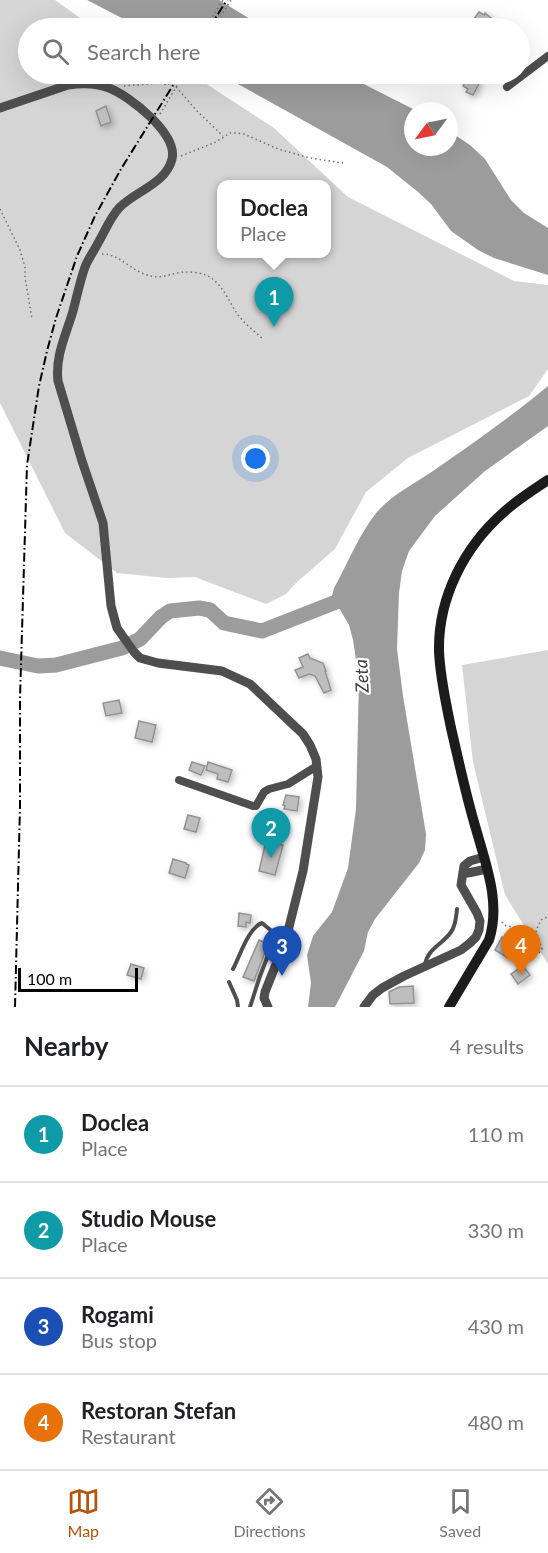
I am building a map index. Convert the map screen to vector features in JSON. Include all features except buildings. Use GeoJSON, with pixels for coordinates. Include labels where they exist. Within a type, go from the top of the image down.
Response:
{"type":"FeatureCollection","features":[{"type":"Feature","properties":{"kind":"main road"},"geometry":{"type":"LineString","coordinates":[[449,1007],[487,943],[492,928],[493,913],[492,894],[479,858],[443,688],[439,647],[441,619],[454,579],[480,536],[509,507],[548,480]]}},
{"type":"Feature","properties":{"kind":"street"},"geometry":{"type":"LineString","coordinates":[[530,70],[548,56]]}},
{"type":"Feature","properties":{"kind":"street"},"geometry":{"type":"LineString","coordinates":[[507,87],[511,84]]}},
{"type":"Feature","properties":{"kind":"street"},"geometry":{"type":"LineString","coordinates":[[0,108],[69,85],[96,85],[117,92],[138,107],[170,142],[172,160],[169,168],[159,179],[127,201],[112,217],[86,264],[57,361],[58,381],[103,523],[113,619],[122,636],[134,652],[148,661],[222,671],[250,684],[303,734],[310,745],[318,777],[303,871],[286,939],[265,992],[264,998],[268,1007]]}},
{"type":"Feature","properties":{"kind":"street"},"geometry":{"type":"LineString","coordinates":[[179,780],[256,806],[264,792],[288,784],[317,766]]}},
{"type":"Feature","properties":{"kind":"street"},"geometry":{"type":"LineString","coordinates":[[364,1007],[373,994],[382,988],[461,950],[476,937],[479,930],[479,918],[461,887],[460,880],[464,866],[479,858]]}},
{"type":"Feature","properties":{"kind":"street"},"geometry":{"type":"LineString","coordinates":[[463,872],[482,869]]}},
{"type":"Feature","properties":{"kind":"lane"},"geometry":{"type":"LineString","coordinates":[[424,966],[429,952],[451,932],[457,909]]}},
{"type":"Feature","properties":{"kind":"lane"},"geometry":{"type":"LineString","coordinates":[[234,969],[250,934],[256,926],[262,923],[274,933],[275,937],[250,1007]]}},
{"type":"Feature","properties":{"kind":"lane"},"geometry":{"type":"LineString","coordinates":[[229,982],[238,1007]]}},
{"type":"Feature","properties":{"kind":"path"},"geometry":{"type":"LineString","coordinates":[[211,18],[223,0]]}},
{"type":"Feature","properties":{"kind":"path"},"geometry":{"type":"LineString","coordinates":[[219,18],[231,0]]}},
{"type":"Feature","properties":{"kind":"path"},"geometry":{"type":"LineString","coordinates":[[117,92],[128,85],[151,84]]}},
{"type":"Feature","properties":{"kind":"path"},"geometry":{"type":"LineString","coordinates":[[155,124],[176,86],[197,111],[224,136]]}},
{"type":"Feature","properties":{"kind":"path"},"geometry":{"type":"LineString","coordinates":[[172,160],[216,142],[224,136],[236,133],[310,158],[343,163]]}},
{"type":"Feature","properties":{"kind":"path"},"geometry":{"type":"LineString","coordinates":[[0,210],[20,250],[25,267],[33,320]]}},
{"type":"Feature","properties":{"kind":"path"},"geometry":{"type":"LineString","coordinates":[[92,253],[117,256],[138,272],[151,277],[184,272],[201,273],[214,280],[223,290],[239,317],[262,338]]}},
{"type":"Feature","properties":{"kind":"path"},"geometry":{"type":"LineString","coordinates":[[493,913],[506,926],[515,927],[522,945],[538,954],[542,949],[536,931],[541,920],[548,915]]}},
{"type":"Feature","properties":{"kind":"shaded area"},"geometry":{"type":"Polygon","coordinates":[[[0,0],[55,0],[80,18],[18,18],[18,84],[206,84],[274,128],[330,180],[217,180],[217,258],[331,258],[331,181],[348,197],[514,281],[548,285],[548,369],[529,396],[408,458],[366,492],[335,549],[286,594],[266,604],[195,577],[167,578],[117,573],[65,533],[0,403],[0,0]]]}},
{"type":"Feature","properties":{"kind":"shaded area"},"geometry":{"type":"Polygon","coordinates":[[[548,650],[548,964],[505,895],[473,762],[462,665],[548,650]]]}},
{"type":"Feature","properties":{"kind":"water"},"geometry":{"type":"Polygon","coordinates":[[[87,0],[219,0],[249,18],[122,18],[87,0]]]}},
{"type":"Feature","properties":{"kind":"water"},"geometry":{"type":"Polygon","coordinates":[[[238,84],[364,84],[404,104],[404,156],[458,156],[458,137],[485,159],[511,200],[524,213],[548,228],[548,275],[494,258],[478,250],[451,231],[431,204],[387,167],[238,84]]]}},
{"type":"Feature","properties":{"kind":"water","name":"Zeta"},"geometry":{"type":"Polygon","coordinates":[[[548,386],[548,426],[485,471],[435,516],[409,551],[402,571],[399,593],[397,649],[426,834],[425,850],[419,863],[375,919],[368,932],[364,951],[335,1007],[308,1007],[311,983],[307,955],[313,936],[332,912],[348,868],[356,809],[359,679],[349,625],[332,596],[334,588],[365,530],[383,506],[492,430],[548,386]]]}},
{"type":"Feature","properties":{"kind":"waterway"},"geometry":{"type":"LineString","coordinates":[[0,658],[38,666],[56,665],[122,648],[140,639],[170,611],[199,608],[210,610],[224,623],[262,631],[354,595]]}},
{"type":"Feature","properties":{"kind":"railway"},"geometry":{"type":"LineString","coordinates":[[215,18],[227,0]]}},
{"type":"Feature","properties":{"kind":"railway"},"geometry":{"type":"LineString","coordinates":[[15,1007],[20,698],[27,465],[39,386],[56,318],[77,256],[95,216],[121,169],[174,84]]}},
{"type":"Feature","properties":{"kind":"place","name":"Doclea"},"geometry":{"type":"Point","coordinates":[274,327]}},
{"type":"Feature","properties":{"kind":"place","name":"Studio Mouse"},"geometry":{"type":"Point","coordinates":[271,858]}},
{"type":"Feature","properties":{"kind":"place","name":"Restoran Stefan"},"geometry":{"type":"Point","coordinates":[521,975]}},
{"type":"Feature","properties":{"kind":"place","name":"Rogami"},"geometry":{"type":"Point","coordinates":[282,976]}}]}
